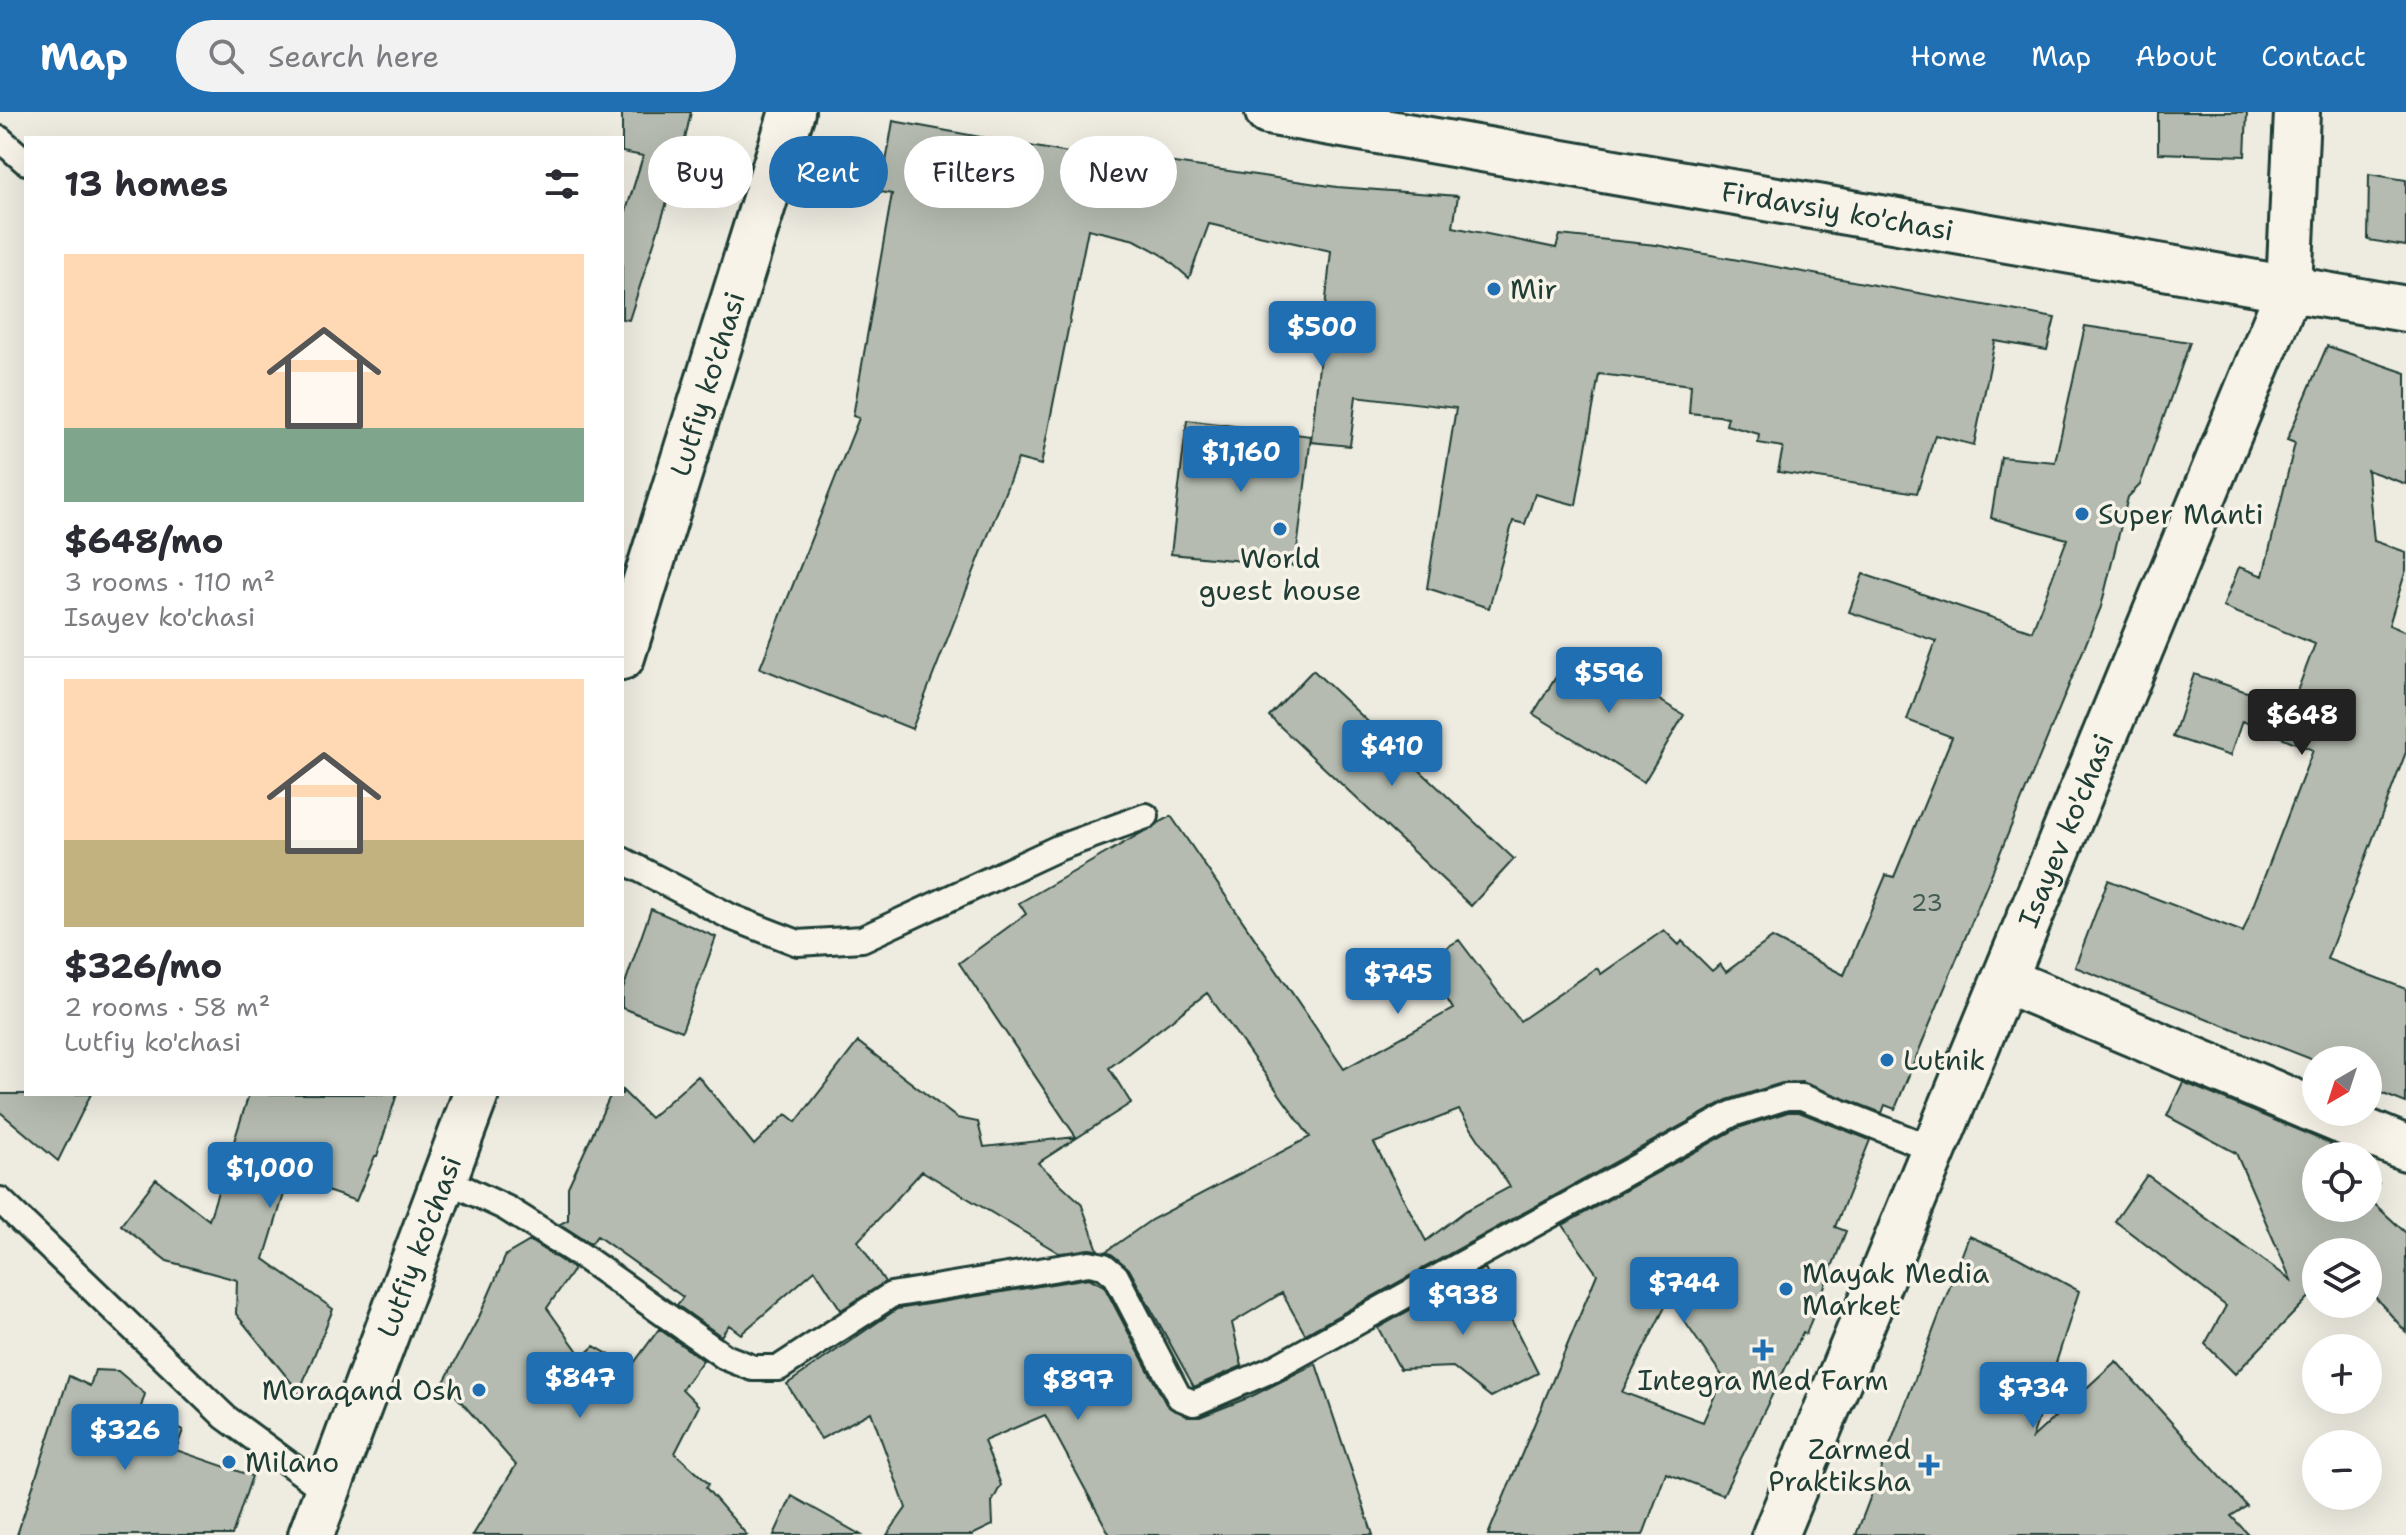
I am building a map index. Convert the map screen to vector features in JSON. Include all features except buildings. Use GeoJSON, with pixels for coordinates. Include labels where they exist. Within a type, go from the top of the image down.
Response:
{"type":"FeatureCollection","features":[{"type":"Feature","properties":{"kind":"main road","name":"Lutfiy ko'chasi"},"geometry":{"type":"LineString","coordinates":[[624,651],[792,112]]}},
{"type":"Feature","properties":{"kind":"main road","name":"Firdavsiy ko'chasi"},"geometry":{"type":"LineString","coordinates":[[1268,112],[2406,309]]}},
{"type":"Feature","properties":{"kind":"main road","name":"Isayev ko'chasi"},"geometry":{"type":"LineString","coordinates":[[1775,1535],[2289,289],[2297,112]]}},
{"type":"Feature","properties":{"kind":"main road"},"geometry":{"type":"LineString","coordinates":[[2005,980],[2302,1104]]}},
{"type":"Feature","properties":{"kind":"main road","name":"Lutfiy ko'chasi"},"geometry":{"type":"LineString","coordinates":[[311,1535],[475,1096]]}},
{"type":"Feature","properties":{"kind":"main road"},"geometry":{"type":"LineString","coordinates":[[2354,1126],[2406,1148]]}},
{"type":"Feature","properties":{"kind":"lane"},"geometry":{"type":"LineString","coordinates":[[0,139],[24,160]]}},
{"type":"Feature","properties":{"kind":"lane"},"geometry":{"type":"LineString","coordinates":[[624,861],[731,917],[798,943],[862,939],[1058,848],[1146,816]]}},
{"type":"Feature","properties":{"kind":"lane"},"geometry":{"type":"LineString","coordinates":[[446,1180],[506,1208],[582,1256],[725,1357],[753,1368],[779,1368],[891,1295],[1089,1263],[1104,1266],[1116,1276],[1179,1397],[1194,1403],[1271,1370],[1732,1114],[1786,1097],[1802,1097],[1933,1149]]}},
{"type":"Feature","properties":{"kind":"lane"},"geometry":{"type":"LineString","coordinates":[[0,1200],[225,1417],[326,1491]]}},
{"type":"Feature","properties":{"kind":"place","name":"Mir"},"geometry":{"type":"Point","coordinates":[1494,289]}},
{"type":"Feature","properties":{"kind":"place","name":"Super Manti"},"geometry":{"type":"Point","coordinates":[2082,514]}},
{"type":"Feature","properties":{"kind":"place","name":"World guest house"},"geometry":{"type":"Point","coordinates":[1280,529]}},
{"type":"Feature","properties":{"kind":"place","name":"Lutnik"},"geometry":{"type":"Point","coordinates":[1887,1060]}},
{"type":"Feature","properties":{"kind":"place","name":"Mayak Media Market"},"geometry":{"type":"Point","coordinates":[1786,1289]}},
{"type":"Feature","properties":{"kind":"place","name":"Integra Med Farm"},"geometry":{"type":"Point","coordinates":[1763,1350]}},
{"type":"Feature","properties":{"kind":"place","name":"Moraqand Osh"},"geometry":{"type":"Point","coordinates":[479,1390]}},
{"type":"Feature","properties":{"kind":"place","name":"Milano"},"geometry":{"type":"Point","coordinates":[229,1462]}},
{"type":"Feature","properties":{"kind":"place","name":"Zarmed Praktiksha"},"geometry":{"type":"Point","coordinates":[1929,1465]}}]}
